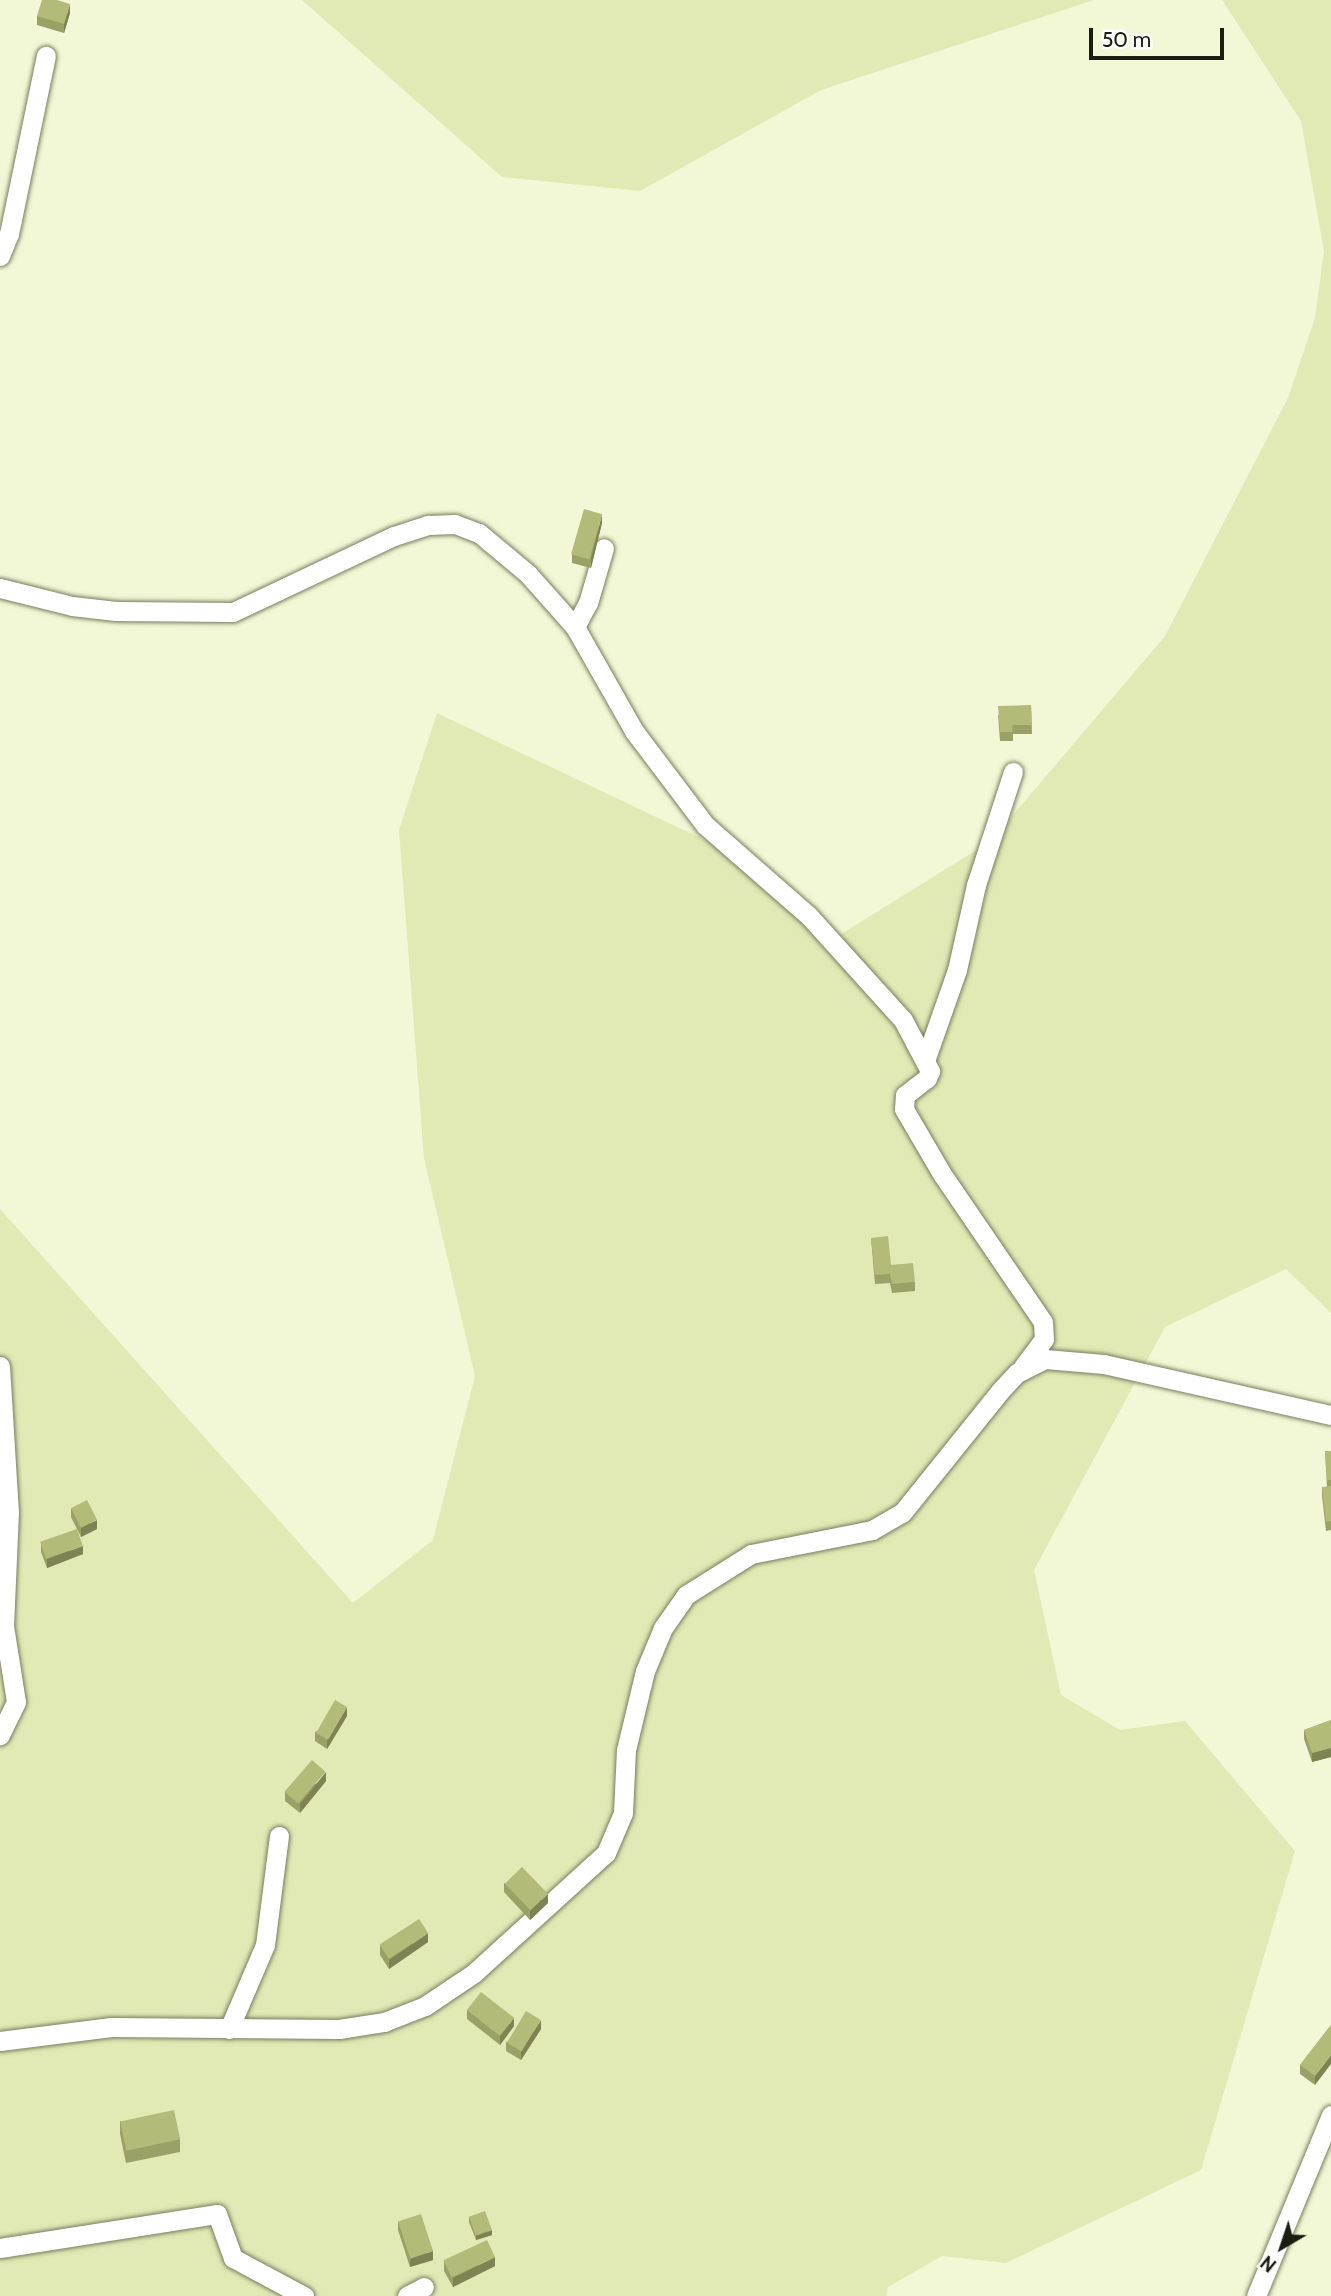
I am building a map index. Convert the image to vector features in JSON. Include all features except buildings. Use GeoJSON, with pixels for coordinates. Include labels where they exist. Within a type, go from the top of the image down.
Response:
{"type":"FeatureCollection","features":[{"type":"Feature","properties":{"kind":"street"},"geometry":{"type":"LineString","coordinates":[[0,256],[9,234],[46,56]]}},
{"type":"Feature","properties":{"kind":"street"},"geometry":{"type":"LineString","coordinates":[[0,588],[72,606],[117,611],[233,612],[394,536],[428,525],[455,524],[489,541],[528,575],[575,627],[634,731],[705,825],[809,916],[904,1020],[926,1058]]}},
{"type":"Feature","properties":{"kind":"street"},"geometry":{"type":"LineString","coordinates":[[575,627],[588,603],[604,548]]}},
{"type":"Feature","properties":{"kind":"street"},"geometry":{"type":"LineString","coordinates":[[0,2041],[111,2028],[339,2029],[384,2022],[425,2006],[474,1973],[606,1853],[623,1813],[626,1750],[645,1671],[663,1628],[686,1595],[751,1554],[872,1530],[902,1513],[1017,1373],[1044,1339],[1043,1322],[942,1174],[904,1109],[905,1095],[927,1078],[926,1058],[957,970],[976,885],[1013,772]]}},
{"type":"Feature","properties":{"kind":"street"},"geometry":{"type":"LineString","coordinates":[[1017,1373],[1045,1359],[1070,1359],[1331,1415]]}},
{"type":"Feature","properties":{"kind":"street"},"geometry":{"type":"LineString","coordinates":[[0,1366],[9,1512],[4,1626],[16,1702],[0,1735]]}},
{"type":"Feature","properties":{"kind":"street"},"geometry":{"type":"LineString","coordinates":[[229,2029],[265,1944],[279,1836]]}},
{"type":"Feature","properties":{"kind":"street"},"geometry":{"type":"LineString","coordinates":[[1256,2296],[1331,2115]]}},
{"type":"Feature","properties":{"kind":"street"},"geometry":{"type":"LineString","coordinates":[[0,2248],[217,2214],[233,2258],[304,2296]]}},
{"type":"Feature","properties":{"kind":"green space"},"geometry":{"type":"Polygon","coordinates":[[[302,0],[1094,0],[821,90],[640,191],[502,177],[302,0]]]}},
{"type":"Feature","properties":{"kind":"green space"},"geometry":{"type":"Polygon","coordinates":[[[1222,0],[1331,0],[1331,1313],[1286,1269],[1165,1327],[1034,1570],[1061,1695],[1120,1730],[1185,1721],[1295,1851],[1201,2170],[1006,2263],[942,2256],[888,2287],[886,2296],[0,2296],[0,1209],[353,1603],[433,1540],[475,1376],[424,1158],[399,830],[437,713],[732,853],[830,941],[991,841],[1165,636],[1288,398],[1315,318],[1324,251],[1301,121],[1222,0]]]}}]}
